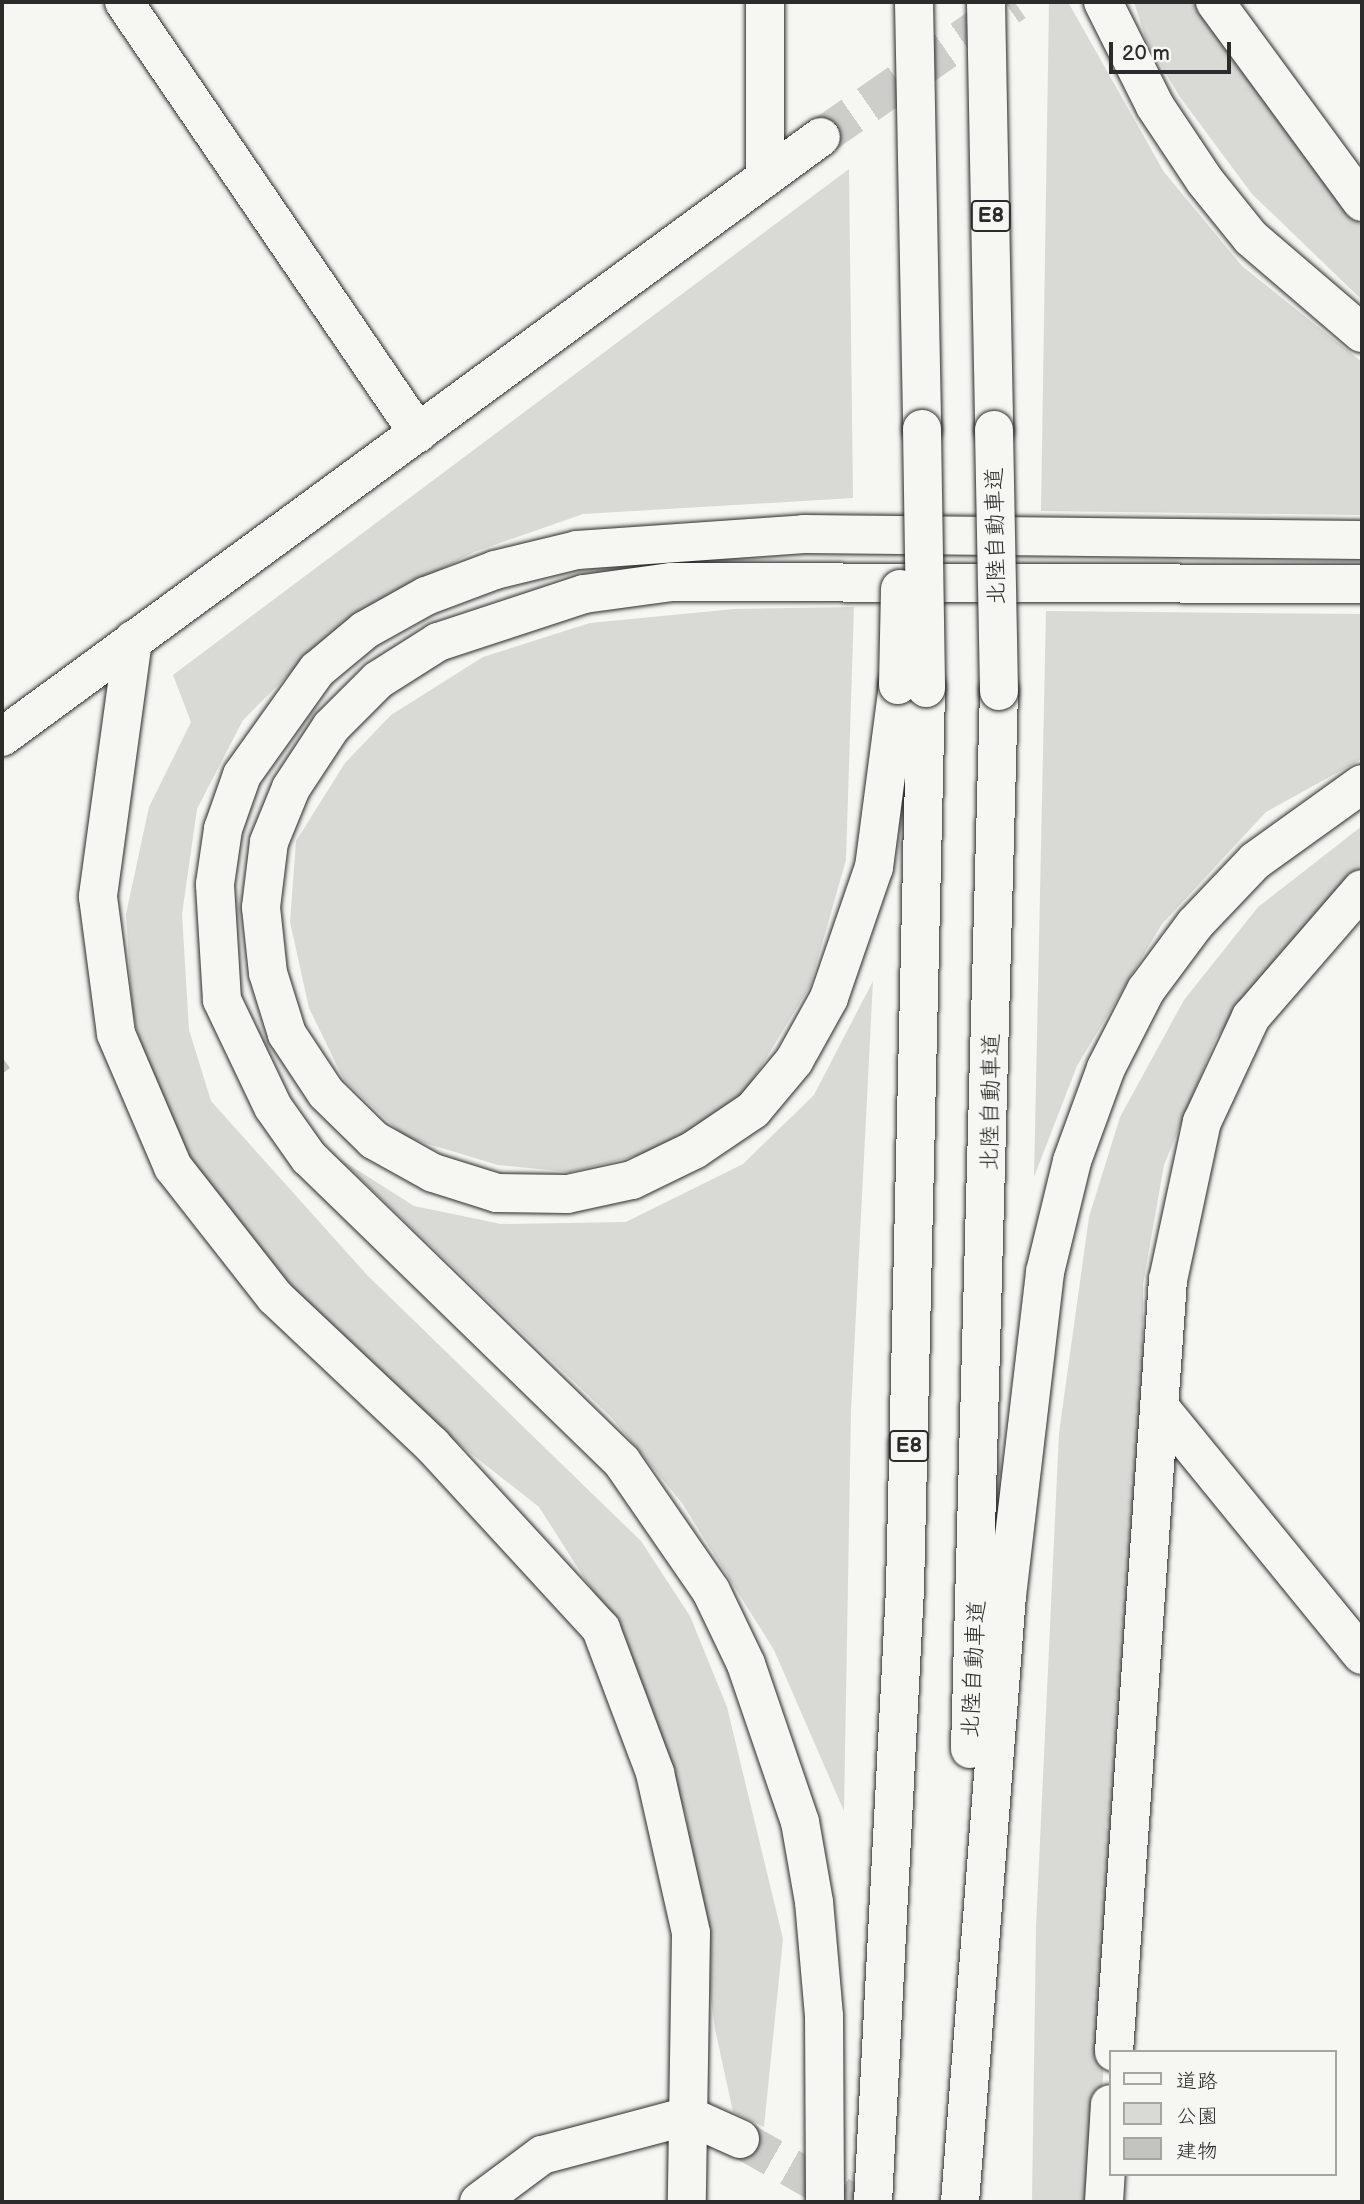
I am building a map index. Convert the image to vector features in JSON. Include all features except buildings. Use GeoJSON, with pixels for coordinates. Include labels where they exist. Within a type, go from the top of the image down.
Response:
{"type":"FeatureCollection","features":[{"type":"Feature","properties":{"kind":"main road"},"geometry":{"type":"LineString","coordinates":[[124,2],[418,433]]}},
{"type":"Feature","properties":{"kind":"main road"},"geometry":{"type":"LineString","coordinates":[[765,2],[765,174]]}},
{"type":"Feature","properties":{"kind":"main road"},"geometry":{"type":"LineString","coordinates":[[895,2],[913,427]]}},
{"type":"Feature","properties":{"kind":"main road","name":"E8"},"geometry":{"type":"LineString","coordinates":[[873,2202],[905,1589],[914,2]]}},
{"type":"Feature","properties":{"kind":"main road","name":"北陸自動車道"},"geometry":{"type":"LineString","coordinates":[[945,2202],[978,1575],[999,691],[986,2]]}},
{"type":"Feature","properties":{"kind":"main road"},"geometry":{"type":"LineString","coordinates":[[1104,2],[1155,106],[1205,181],[1269,256],[1362,334]]}},
{"type":"Feature","properties":{"kind":"main road"},"geometry":{"type":"LineString","coordinates":[[1215,2],[1362,202]]}},
{"type":"Feature","properties":{"kind":"main road"},"geometry":{"type":"LineString","coordinates":[[2,737],[418,433],[765,174],[821,136]]}},
{"type":"Feature","properties":{"kind":"main road"},"geometry":{"type":"LineString","coordinates":[[825,2202],[824,2015],[814,1902],[800,1822],[747,1664],[711,1591],[622,1462],[319,1167],[273,1107],[222,1000],[215,896],[223,829],[242,775],[317,670],[365,630],[426,596],[495,570],[577,550],[804,534],[1362,540]]}},
{"type":"Feature","properties":{"kind":"main road"},"geometry":{"type":"LineString","coordinates":[[912,687],[874,867],[830,998],[794,1061],[753,1110],[694,1150],[632,1180],[567,1194],[498,1193],[433,1173],[374,1140],[326,1093],[287,1034],[268,973],[261,907],[269,842],[291,788],[331,727],[378,680],[438,642],[571,597],[672,582],[1362,584]]}},
{"type":"Feature","properties":{"kind":"main road"},"geometry":{"type":"LineString","coordinates":[[133,640],[98,897],[116,1034],[173,1167],[275,1297],[432,1445],[601,1629],[655,1773],[691,1933],[687,2202]]}},
{"type":"Feature","properties":{"kind":"main road"},"geometry":{"type":"LineString","coordinates":[[960,2202],[1009,1583],[1045,1272],[1072,1161],[1111,1057],[1146,990],[1195,924],[1255,861],[1362,784]]}},
{"type":"Feature","properties":{"kind":"main road"},"geometry":{"type":"LineString","coordinates":[[1114,2050],[1162,1410],[1168,1280],[1202,1122],[1251,1017],[1362,889]]}},
{"type":"Feature","properties":{"kind":"main road"},"geometry":{"type":"LineString","coordinates":[[1162,1410],[1362,1655]]}},
{"type":"Feature","properties":{"kind":"main road"},"geometry":{"type":"LineString","coordinates":[[479,2202],[542,2155],[689,2116],[740,2139]]}},
{"type":"Feature","properties":{"kind":"main road"},"geometry":{"type":"LineString","coordinates":[[1104,2202],[1108,2137]]}},
{"type":"Feature","properties":{"kind":"green space"},"geometry":{"type":"Polygon","coordinates":[[[1049,2],[1068,2],[1164,172],[1242,266],[1362,362],[1362,515],[1041,511],[1049,2]]]}},
{"type":"Feature","properties":{"kind":"green space"},"geometry":{"type":"Polygon","coordinates":[[[1134,2],[1201,2],[1362,227],[1362,300],[1252,194],[1180,97],[1146,40],[1134,2]]]}},
{"type":"Feature","properties":{"kind":"green space"},"geometry":{"type":"Polygon","coordinates":[[[849,169],[853,498],[583,514],[474,552],[399,591],[327,636],[243,720],[197,809],[182,914],[189,1030],[211,1101],[367,1275],[641,1541],[690,1616],[727,1707],[783,1939],[764,2127],[733,2112],[715,2029],[686,1815],[620,1634],[539,1507],[309,1326],[155,1112],[132,1008],[126,914],[149,807],[191,722],[173,675],[849,169]]]}},
{"type":"Feature","properties":{"kind":"green space"},"geometry":{"type":"Polygon","coordinates":[[[854,607],[846,860],[810,986],[743,1096],[661,1150],[570,1172],[498,1165],[405,1137],[344,1080],[309,1008],[290,922],[296,841],[345,763],[391,715],[483,657],[590,623],[734,609],[854,607]]]}},
{"type":"Feature","properties":{"kind":"green space"},"geometry":{"type":"Polygon","coordinates":[[[1046,611],[1362,614],[1362,759],[1266,812],[1162,924],[1077,1066],[1034,1177],[1046,611]]]}},
{"type":"Feature","properties":{"kind":"green space"},"geometry":{"type":"Polygon","coordinates":[[[1362,826],[1362,891],[1314,924],[1216,1038],[1164,1165],[1143,1284],[1143,1446],[1095,2202],[1032,2202],[1036,1927],[1059,1433],[1089,1217],[1120,1117],[1184,1000],[1258,907],[1362,826]]]}},
{"type":"Feature","properties":{"kind":"green space"},"geometry":{"type":"Polygon","coordinates":[[[873,981],[851,1411],[844,1811],[774,1650],[682,1503],[612,1418],[340,1159],[414,1206],[501,1224],[626,1222],[743,1164],[814,1095],[873,981]]]}},
{"type":"Feature","properties":{"kind":"tunnel"},"geometry":{"type":"LineString","coordinates":[[821,137],[1015,2]]}},
{"type":"Feature","properties":{"kind":"tunnel"},"geometry":{"type":"LineString","coordinates":[[740,2139],[851,2202]]}}]}
